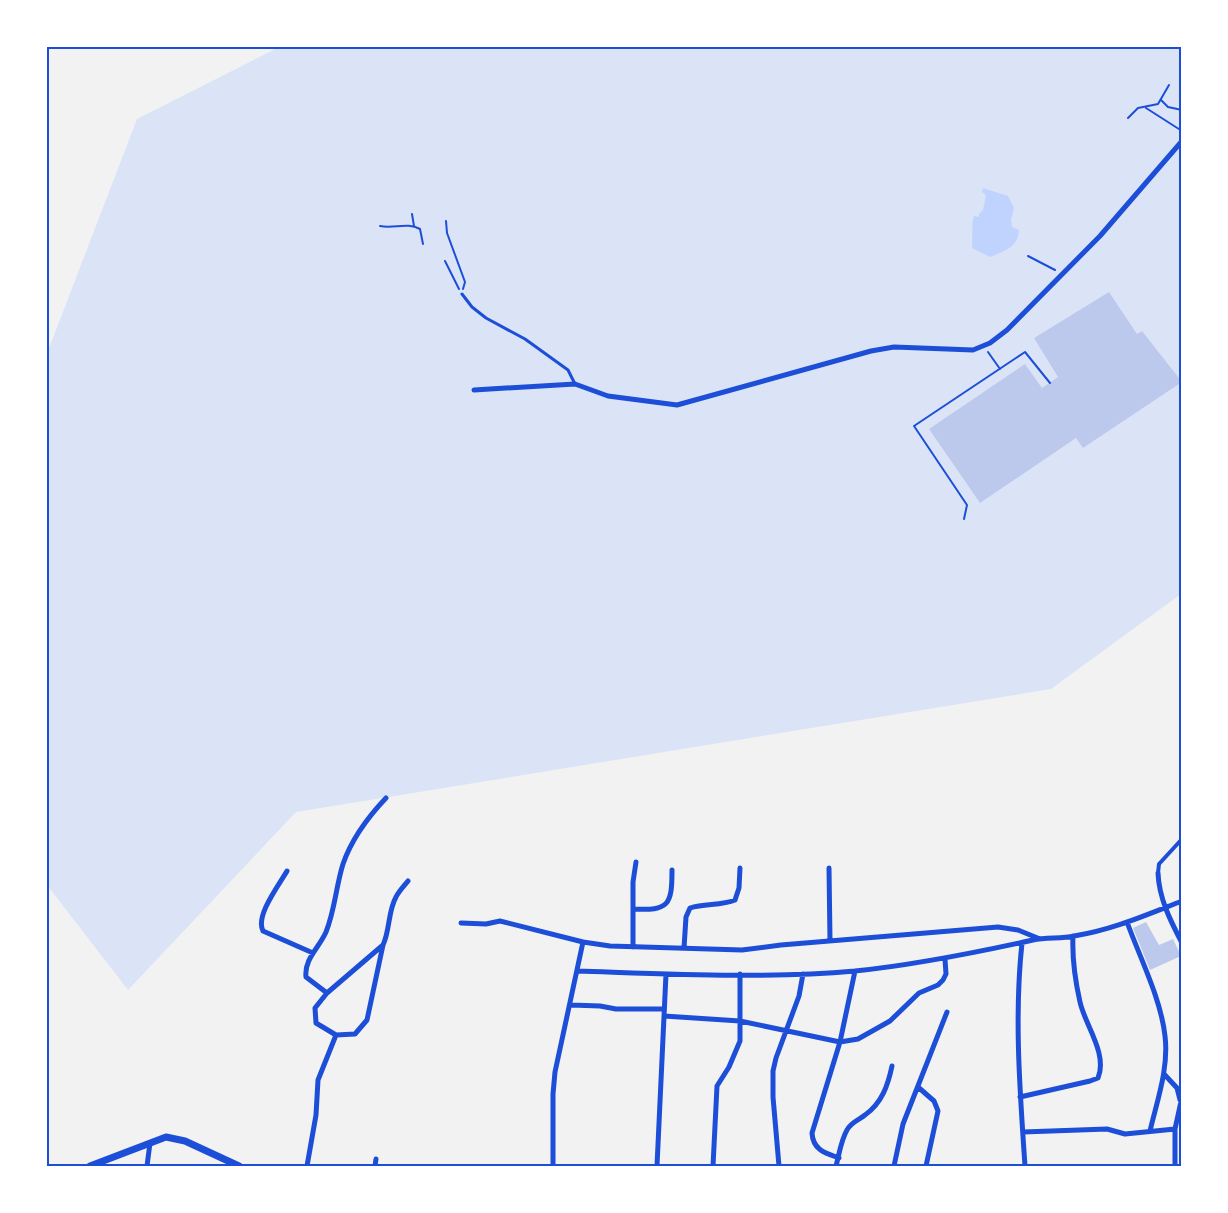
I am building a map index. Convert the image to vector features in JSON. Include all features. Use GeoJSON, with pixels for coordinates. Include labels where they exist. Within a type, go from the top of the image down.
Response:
{"type":"FeatureCollection","features":[{"type":"Feature","properties":{"kind":"street"},"geometry":{"type":"LineString","coordinates":[[474,390],[575,384],[608,396],[677,405],[871,351],[894,347],[973,350],[990,343],[1007,330],[1100,236],[1182,141]]}},
{"type":"Feature","properties":{"kind":"street"},"geometry":{"type":"LineString","coordinates":[[327,993],[306,977],[305,968],[326,931],[343,863],[366,819],[386,798]]}},
{"type":"Feature","properties":{"kind":"street"},"geometry":{"type":"LineString","coordinates":[[1182,839],[1160,864],[1158,873],[1164,908],[1182,943]]}},
{"type":"Feature","properties":{"kind":"street"},"geometry":{"type":"LineString","coordinates":[[633,947],[636,862]]}},
{"type":"Feature","properties":{"kind":"street"},"geometry":{"type":"LineString","coordinates":[[684,948],[686,917],[690,908],[698,905],[726,904],[735,900],[739,888],[740,868]]}},
{"type":"Feature","properties":{"kind":"street"},"geometry":{"type":"LineString","coordinates":[[829,868],[830,940]]}},
{"type":"Feature","properties":{"kind":"street"},"geometry":{"type":"LineString","coordinates":[[633,909],[656,911],[664,906],[672,890],[672,870]]}},
{"type":"Feature","properties":{"kind":"street"},"geometry":{"type":"LineString","coordinates":[[287,871],[263,912],[261,926],[263,931],[314,953]]}},
{"type":"Feature","properties":{"kind":"street"},"geometry":{"type":"LineString","coordinates":[[383,945],[327,993],[315,1008],[316,1023],[336,1035],[355,1034],[367,1020],[383,945],[388,935],[392,906],[396,896],[408,881]]}},
{"type":"Feature","properties":{"kind":"street"},"geometry":{"type":"LineString","coordinates":[[578,970],[666,974],[803,974],[855,971],[945,959],[1040,939],[1073,936],[1127,922],[1182,901]]}},
{"type":"Feature","properties":{"kind":"street"},"geometry":{"type":"LineString","coordinates":[[461,923],[486,924],[500,921],[583,942],[633,947],[742,950],[830,940],[998,927],[1018,930],[1040,939]]}},
{"type":"Feature","properties":{"kind":"street"},"geometry":{"type":"LineString","coordinates":[[1127,922],[1159,1009],[1165,1036],[1164,1074],[1150,1131]]}},
{"type":"Feature","properties":{"kind":"street"},"geometry":{"type":"LineString","coordinates":[[1020,1097],[1090,1081],[1098,1078],[1101,1072],[1098,1052],[1081,1004],[1072,957],[1073,936]]}},
{"type":"Feature","properties":{"kind":"street"},"geometry":{"type":"LineString","coordinates":[[553,1167],[555,1072],[583,942]]}},
{"type":"Feature","properties":{"kind":"street"},"geometry":{"type":"LineString","coordinates":[[1022,943],[1019,980],[1020,1097],[1024,1167]]}},
{"type":"Feature","properties":{"kind":"street"},"geometry":{"type":"LineString","coordinates":[[571,1005],[740,1021],[840,1042],[858,1039],[878,1028],[890,1021],[919,993],[938,985],[946,974],[945,959]]}},
{"type":"Feature","properties":{"kind":"street"},"geometry":{"type":"LineString","coordinates":[[839,1158],[820,1151],[813,1142],[812,1133],[840,1042],[855,971]]}},
{"type":"Feature","properties":{"kind":"street"},"geometry":{"type":"LineString","coordinates":[[657,1167],[666,974]]}},
{"type":"Feature","properties":{"kind":"street"},"geometry":{"type":"LineString","coordinates":[[713,1167],[715,1094],[740,1041],[740,974]]}},
{"type":"Feature","properties":{"kind":"street"},"geometry":{"type":"LineString","coordinates":[[779,1167],[773,1097],[774,1071],[776,1058],[799,996],[803,974]]}},
{"type":"Feature","properties":{"kind":"street"},"geometry":{"type":"LineString","coordinates":[[894,1167],[903,1124],[947,1012]]}},
{"type":"Feature","properties":{"kind":"street"},"geometry":{"type":"LineString","coordinates":[[307,1167],[316,1115],[318,1080],[336,1035]]}},
{"type":"Feature","properties":{"kind":"street"},"geometry":{"type":"LineString","coordinates":[[836,1167],[846,1130],[866,1115],[880,1100],[887,1088],[892,1066]]}},
{"type":"Feature","properties":{"kind":"street"},"geometry":{"type":"LineString","coordinates":[[1164,1074],[1177,1088],[1181,1099],[1176,1129],[1174,1167]]}},
{"type":"Feature","properties":{"kind":"street"},"geometry":{"type":"LineString","coordinates":[[918,1087],[934,1101],[938,1111],[926,1167]]}},
{"type":"Feature","properties":{"kind":"street"},"geometry":{"type":"LineString","coordinates":[[1023,1132],[1107,1129],[1125,1134],[1176,1129]]}},
{"type":"Feature","properties":{"kind":"street"},"geometry":{"type":"LineString","coordinates":[[92,1166],[166,1137],[185,1142],[239,1167]]}},
{"type":"Feature","properties":{"kind":"street"},"geometry":{"type":"LineString","coordinates":[[147,1167],[150,1143]]}},
{"type":"Feature","properties":{"kind":"street"},"geometry":{"type":"LineString","coordinates":[[375,1167],[376,1158]]}},
{"type":"Feature","properties":{"kind":"lane"},"geometry":{"type":"LineString","coordinates":[[462,294],[472,307],[486,318],[525,339],[568,370],[575,384]]}},
{"type":"Feature","properties":{"kind":"path"},"geometry":{"type":"LineString","coordinates":[[1128,118],[1138,108],[1158,104],[1169,85]]}},
{"type":"Feature","properties":{"kind":"path"},"geometry":{"type":"LineString","coordinates":[[1161,100],[1168,107],[1182,110]]}},
{"type":"Feature","properties":{"kind":"path"},"geometry":{"type":"LineString","coordinates":[[1145,107],[1182,131]]}},
{"type":"Feature","properties":{"kind":"path"},"geometry":{"type":"LineString","coordinates":[[412,214],[414,226]]}},
{"type":"Feature","properties":{"kind":"path"},"geometry":{"type":"LineString","coordinates":[[446,221],[447,233],[465,282],[462,294]]}},
{"type":"Feature","properties":{"kind":"path"},"geometry":{"type":"LineString","coordinates":[[380,226],[394,228],[414,226],[420,229],[423,244]]}},
{"type":"Feature","properties":{"kind":"path"},"geometry":{"type":"LineString","coordinates":[[1028,256],[1062,274]]}},
{"type":"Feature","properties":{"kind":"path"},"geometry":{"type":"LineString","coordinates":[[445,261],[462,294]]}},
{"type":"Feature","properties":{"kind":"path"},"geometry":{"type":"LineString","coordinates":[[983,345],[1000,369]]}},
{"type":"Feature","properties":{"kind":"path"},"geometry":{"type":"LineString","coordinates":[[964,519],[967,505],[914,426],[1025,352],[1050,383]]}},
{"type":"Feature","properties":{"kind":"shaded area"},"geometry":{"type":"Polygon","coordinates":[[[279,47],[1181,47],[1181,594],[1051,689],[296,812],[128,990],[47,885],[46,356],[137,119],[279,47]]]}},
{"type":"Feature","properties":{"kind":"water"},"geometry":{"type":"Polygon","coordinates":[[[983,188],[1008,196],[1014,208],[1012,227],[1019,230],[1013,245],[990,257],[972,248],[974,216],[979,217],[983,210],[986,195],[982,192],[983,188]]]}},
{"type":"Feature","properties":{"kind":"building"},"geometry":{"type":"Polygon","coordinates":[[[1109,292],[1137,334],[1142,331],[1182,382],[1083,448],[1076,438],[980,503],[929,429],[1025,364],[1042,388],[1058,377],[1034,338],[1109,292]]]}},
{"type":"Feature","properties":{"kind":"building"},"geometry":{"type":"Polygon","coordinates":[[[1146,922],[1159,945],[1173,939],[1181,956],[1150,970],[1133,928],[1146,922]]]}}]}
